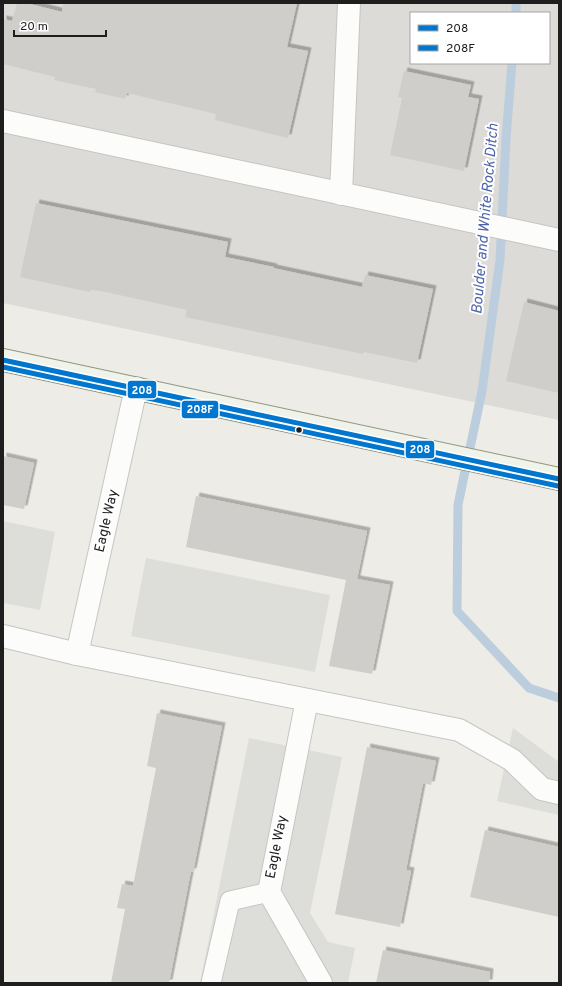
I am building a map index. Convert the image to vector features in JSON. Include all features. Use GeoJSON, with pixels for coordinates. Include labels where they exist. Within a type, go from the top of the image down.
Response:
{"type":"FeatureCollection","features":[{"type":"Feature","properties":{"kind":"main road"},"geometry":{"type":"LineString","coordinates":[[3,360],[559,480]]}},
{"type":"Feature","properties":{"kind":"street"},"geometry":{"type":"LineString","coordinates":[[342,194],[349,3]]}},
{"type":"Feature","properties":{"kind":"street"},"geometry":{"type":"LineString","coordinates":[[3,121],[559,240]]}},
{"type":"Feature","properties":{"kind":"street","name":"Eagle Way"},"geometry":{"type":"LineString","coordinates":[[77,654],[136,388]]}},
{"type":"Feature","properties":{"kind":"street"},"geometry":{"type":"LineString","coordinates":[[3,636],[77,654],[458,730],[512,760],[542,789],[559,793]]}},
{"type":"Feature","properties":{"kind":"street","name":"Eagle Way"},"geometry":{"type":"LineString","coordinates":[[307,700],[268,892],[321,983]]}},
{"type":"Feature","properties":{"kind":"lane"},"geometry":{"type":"LineString","coordinates":[[211,983],[230,901],[268,892]]}},
{"type":"Feature","properties":{"kind":"shaded area"},"geometry":{"type":"Polygon","coordinates":[[[3,3],[559,3],[559,420],[3,303],[3,3]]]}},
{"type":"Feature","properties":{"kind":"shaded area"},"geometry":{"type":"Polygon","coordinates":[[[3,521],[55,532],[40,610],[3,603],[3,521]]]}},
{"type":"Feature","properties":{"kind":"shaded area"},"geometry":{"type":"Polygon","coordinates":[[[146,558],[330,595],[315,672],[131,636],[146,558]]]}},
{"type":"Feature","properties":{"kind":"shaded area"},"geometry":{"type":"Polygon","coordinates":[[[513,728],[559,762],[559,815],[497,801],[513,728]]]}},
{"type":"Feature","properties":{"kind":"shaded area"},"geometry":{"type":"Polygon","coordinates":[[[249,738],[342,757],[310,913],[328,942],[355,948],[348,983],[200,983],[249,738]]]}},
{"type":"Feature","properties":{"kind":"building"},"geometry":{"type":"Polygon","coordinates":[[[17,3],[26,3],[62,12],[63,3],[297,3],[287,47],[308,51],[288,138],[215,120],[216,114],[127,93],[125,99],[95,92],[96,89],[54,80],[55,77],[3,64],[3,19],[12,21],[17,3]]]}},
{"type":"Feature","properties":{"kind":"building"},"geometry":{"type":"Polygon","coordinates":[[[404,71],[471,85],[468,97],[479,99],[464,171],[390,155],[402,98],[398,97],[404,71]]]}},
{"type":"Feature","properties":{"kind":"building"},"geometry":{"type":"Polygon","coordinates":[[[36,203],[228,242],[225,257],[274,267],[273,268],[362,287],[365,275],[433,289],[417,363],[364,352],[363,354],[185,317],[187,310],[101,291],[91,290],[90,292],[20,277],[36,203]]]}},
{"type":"Feature","properties":{"kind":"building"},"geometry":{"type":"Polygon","coordinates":[[[524,302],[559,311],[559,393],[506,381],[524,302]]]}},
{"type":"Feature","properties":{"kind":"building"},"geometry":{"type":"Polygon","coordinates":[[[3,456],[34,463],[24,509],[3,505],[3,456]]]}},
{"type":"Feature","properties":{"kind":"building"},"geometry":{"type":"Polygon","coordinates":[[[196,496],[367,531],[357,579],[390,585],[372,674],[329,666],[346,580],[186,547],[196,496]]]}},
{"type":"Feature","properties":{"kind":"building"},"geometry":{"type":"Polygon","coordinates":[[[157,713],[222,726],[169,983],[111,983],[125,909],[117,908],[122,884],[133,886],[156,768],[147,766],[157,713]]]}},
{"type":"Feature","properties":{"kind":"building"},"geometry":{"type":"Polygon","coordinates":[[[367,747],[436,761],[431,785],[423,783],[406,870],[411,871],[400,927],[335,914],[367,747]]]}},
{"type":"Feature","properties":{"kind":"building"},"geometry":{"type":"Polygon","coordinates":[[[485,830],[559,847],[559,917],[470,897],[485,830]]]}},
{"type":"Feature","properties":{"kind":"building"},"geometry":{"type":"Polygon","coordinates":[[[383,950],[490,972],[489,983],[376,983],[383,950]]]}},
{"type":"Feature","properties":{"kind":"waterway","name":"Boulder and White Rock Ditch"},"geometry":{"type":"LineString","coordinates":[[516,3],[516,12]]}},
{"type":"Feature","properties":{"kind":"waterway","name":"Boulder and White Rock Ditch"},"geometry":{"type":"LineString","coordinates":[[470,448],[482,391],[500,260],[506,139],[512,64]]}},
{"type":"Feature","properties":{"kind":"waterway","name":"Boulder and White Rock Ditch"},"geometry":{"type":"LineString","coordinates":[[465,471],[458,505],[457,611],[529,688],[559,698]]}},
{"type":"Feature","properties":{"kind":"transit line","name":"208"},"geometry":{"type":"LineString","coordinates":[[3,360],[559,479]]}},
{"type":"Feature","properties":{"kind":"transit line","name":"208F"},"geometry":{"type":"LineString","coordinates":[[3,367],[558,486]]}}]}
